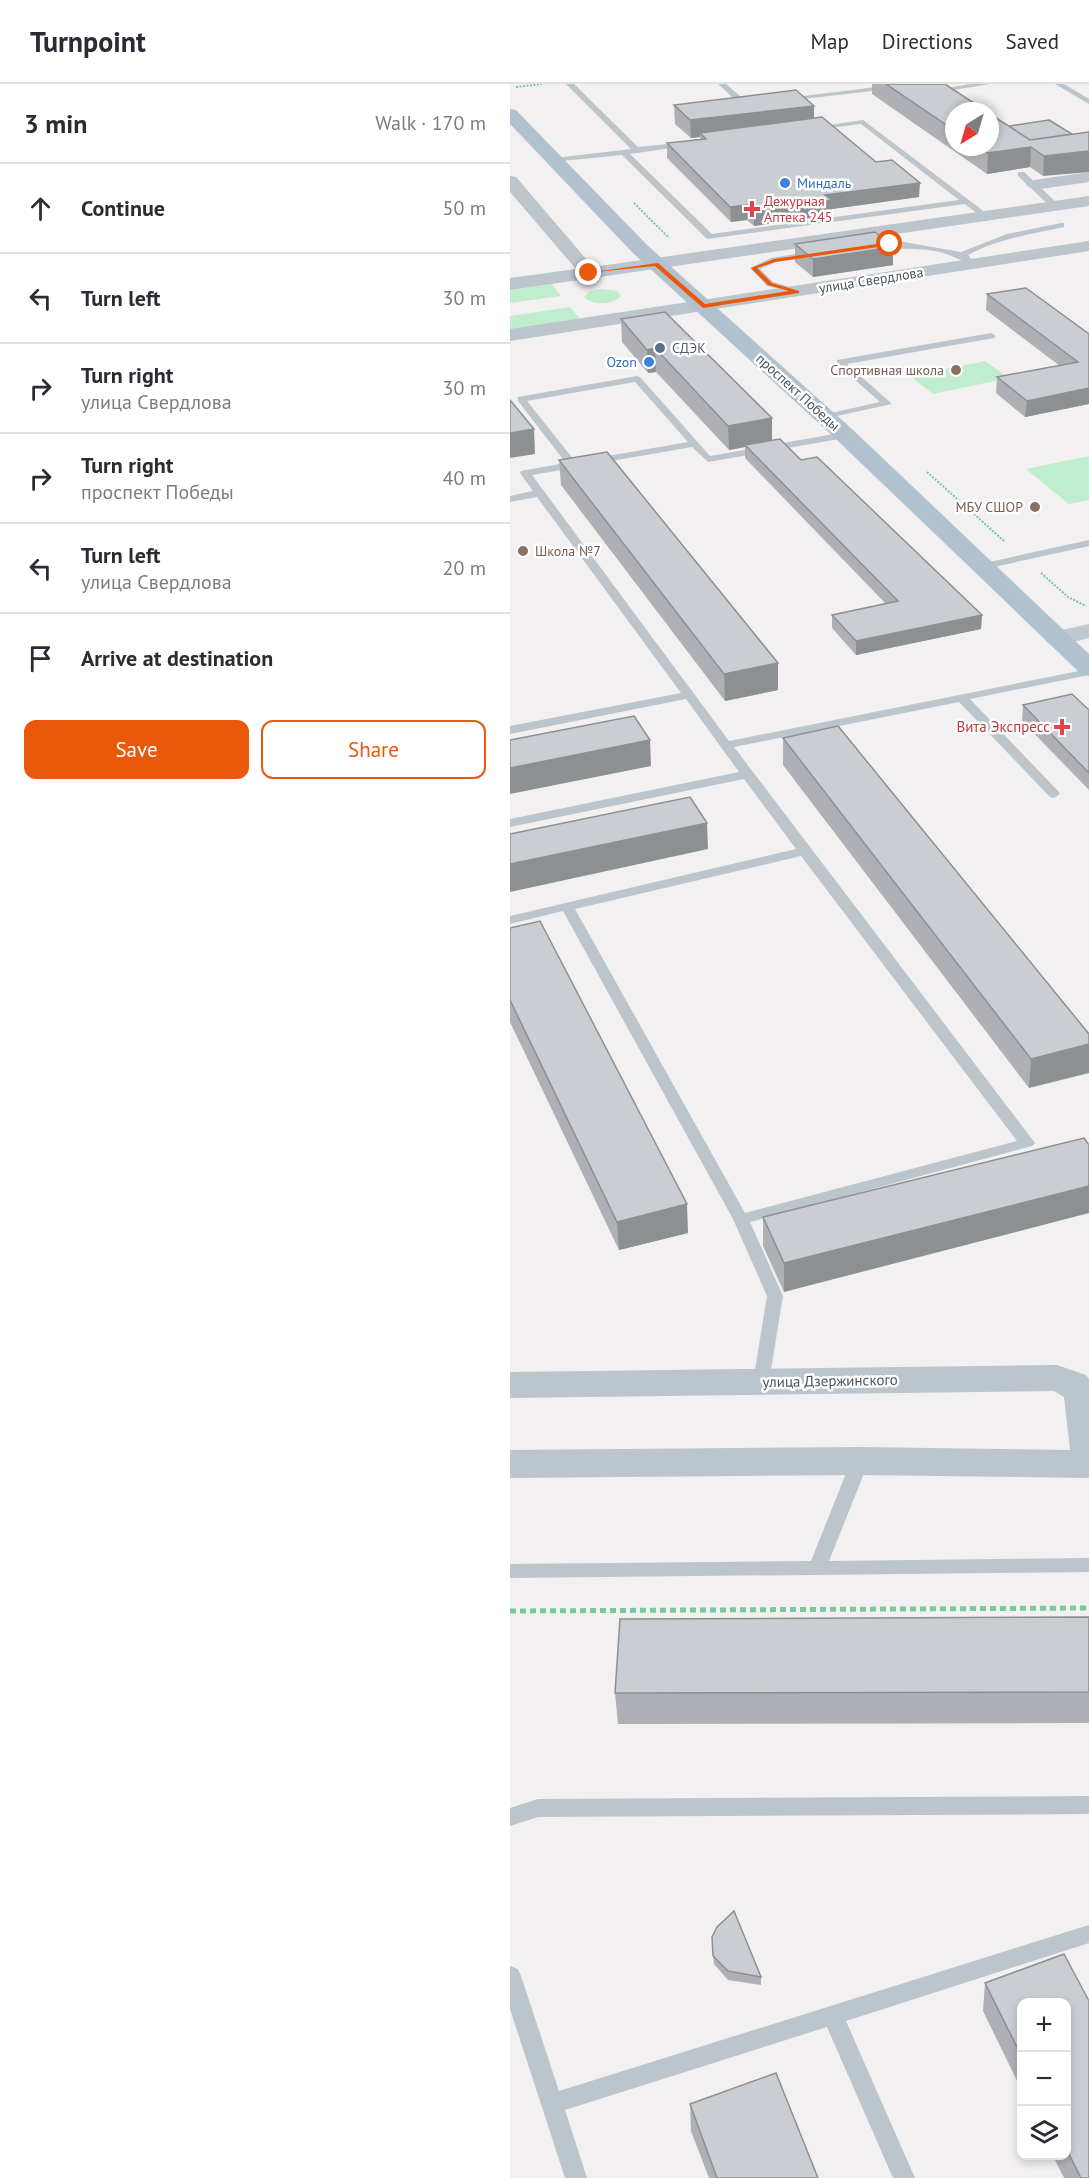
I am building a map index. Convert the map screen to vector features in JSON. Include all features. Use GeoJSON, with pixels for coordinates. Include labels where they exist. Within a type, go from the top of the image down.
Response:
{"type":"FeatureCollection","features":[{"type":"Feature","properties":{"kind":"main road","name":"проспект Победы"},"geometry":{"type":"LineString","coordinates":[[510,114],[656,264],[845,435],[1089,670]]}},
{"type":"Feature","properties":{"kind":"main road"},"geometry":{"type":"LineString","coordinates":[[1057,638],[1089,631]]}},
{"type":"Feature","properties":{"kind":"street"},"geometry":{"type":"LineString","coordinates":[[1028,180],[1089,177]]}},
{"type":"Feature","properties":{"kind":"street"},"geometry":{"type":"LineString","coordinates":[[510,182],[589,273]]}},
{"type":"Feature","properties":{"kind":"street"},"geometry":{"type":"LineString","coordinates":[[510,284],[1089,201]]}},
{"type":"Feature","properties":{"kind":"street"},"geometry":{"type":"LineString","coordinates":[[1036,208],[1089,245]]}},
{"type":"Feature","properties":{"kind":"street","name":"улица Свердлова"},"geometry":{"type":"LineString","coordinates":[[510,335],[797,292],[967,260],[1089,245]]}},
{"type":"Feature","properties":{"kind":"street","name":"улица Дзержинского"},"geometry":{"type":"LineString","coordinates":[[510,1385],[1057,1378],[1081,1382],[1089,1457]]}},
{"type":"Feature","properties":{"kind":"street"},"geometry":{"type":"LineString","coordinates":[[510,1464],[860,1461],[1089,1464]]}},
{"type":"Feature","properties":{"kind":"lane"},"geometry":{"type":"LineString","coordinates":[[570,84],[636,150]]}},
{"type":"Feature","properties":{"kind":"lane"},"geometry":{"type":"LineString","coordinates":[[722,84],[745,104],[768,101]]}},
{"type":"Feature","properties":{"kind":"lane"},"geometry":{"type":"LineString","coordinates":[[780,100],[873,89],[866,84]]}},
{"type":"Feature","properties":{"kind":"lane"},"geometry":{"type":"LineString","coordinates":[[945,98],[933,90],[986,84]]}},
{"type":"Feature","properties":{"kind":"lane"},"geometry":{"type":"LineString","coordinates":[[1059,84],[1089,102]]}},
{"type":"Feature","properties":{"kind":"lane"},"geometry":{"type":"LineString","coordinates":[[803,129],[862,122],[986,216]]}},
{"type":"Feature","properties":{"kind":"lane"},"geometry":{"type":"LineString","coordinates":[[555,160],[696,143]]}},
{"type":"Feature","properties":{"kind":"lane"},"geometry":{"type":"LineString","coordinates":[[624,152],[710,237],[967,201]]}},
{"type":"Feature","properties":{"kind":"lane"},"geometry":{"type":"LineString","coordinates":[[1028,180],[1055,206]]}},
{"type":"Feature","properties":{"kind":"lane"},"geometry":{"type":"LineString","coordinates":[[862,247],[890,244],[948,251],[967,260],[974,247],[1061,225]]}},
{"type":"Feature","properties":{"kind":"lane"},"geometry":{"type":"LineString","coordinates":[[797,292],[770,284],[754,268],[774,260],[829,252]]}},
{"type":"Feature","properties":{"kind":"lane"},"geometry":{"type":"LineString","coordinates":[[823,416],[887,404],[840,363],[991,336]]}},
{"type":"Feature","properties":{"kind":"lane"},"geometry":{"type":"LineString","coordinates":[[573,465],[521,399],[637,380],[708,459],[845,435]]}},
{"type":"Feature","properties":{"kind":"lane"},"geometry":{"type":"LineString","coordinates":[[694,444],[525,473],[804,851],[1027,1143],[741,1219]]}},
{"type":"Feature","properties":{"kind":"lane"},"geometry":{"type":"LineString","coordinates":[[510,499],[540,493]]}},
{"type":"Feature","properties":{"kind":"lane"},"geometry":{"type":"LineString","coordinates":[[980,567],[1089,543]]}},
{"type":"Feature","properties":{"kind":"lane"},"geometry":{"type":"LineString","coordinates":[[726,745],[1089,670]]}},
{"type":"Feature","properties":{"kind":"lane"},"geometry":{"type":"LineString","coordinates":[[510,730],[689,695]]}},
{"type":"Feature","properties":{"kind":"lane"},"geometry":{"type":"LineString","coordinates":[[961,697],[1054,794]]}},
{"type":"Feature","properties":{"kind":"lane"},"geometry":{"type":"LineString","coordinates":[[510,823],[748,774]]}},
{"type":"Feature","properties":{"kind":"lane"},"geometry":{"type":"LineString","coordinates":[[510,920],[804,851]]}},
{"type":"Feature","properties":{"kind":"lane"},"geometry":{"type":"LineString","coordinates":[[567,906],[741,1219],[775,1296],[761,1382]]}},
{"type":"Feature","properties":{"kind":"lane"},"geometry":{"type":"LineString","coordinates":[[817,1568],[860,1461]]}},
{"type":"Feature","properties":{"kind":"lane"},"geometry":{"type":"LineString","coordinates":[[510,1571],[1089,1565]]}},
{"type":"Feature","properties":{"kind":"lane"},"geometry":{"type":"LineString","coordinates":[[510,1817],[538,1808],[1089,1805]]}},
{"type":"Feature","properties":{"kind":"lane"},"geometry":{"type":"LineString","coordinates":[[552,2104],[1089,1934]]}},
{"type":"Feature","properties":{"kind":"lane"},"geometry":{"type":"LineString","coordinates":[[510,1976],[576,2178]]}},
{"type":"Feature","properties":{"kind":"lane"},"geometry":{"type":"LineString","coordinates":[[833,2015],[904,2178]]}},
{"type":"Feature","properties":{"kind":"path"},"geometry":{"type":"LineString","coordinates":[[516,87],[542,84]]}},
{"type":"Feature","properties":{"kind":"path"},"geometry":{"type":"LineString","coordinates":[[510,1611],[1089,1608]]}},
{"type":"Feature","properties":{"kind":"green space"},"geometry":{"type":"Polygon","coordinates":[[[552,284],[561,296],[510,303],[510,290],[552,284]]]}},
{"type":"Feature","properties":{"kind":"green space"},"geometry":{"type":"Polygon","coordinates":[[[601,289],[617,291],[621,296],[603,303],[593,302],[584,297],[590,291],[601,289]]]}},
{"type":"Feature","properties":{"kind":"green space"},"geometry":{"type":"Polygon","coordinates":[[[570,307],[581,320],[510,330],[510,316],[570,307]]]}},
{"type":"Feature","properties":{"kind":"green space"},"geometry":{"type":"Polygon","coordinates":[[[985,361],[1009,378],[933,394],[910,376],[985,361]]]}},
{"type":"Feature","properties":{"kind":"green space"},"geometry":{"type":"Polygon","coordinates":[[[1089,456],[1089,500],[1069,504],[1026,469],[1089,456]]]}},
{"type":"Feature","properties":{"kind":"building"},"geometry":{"type":"Polygon","coordinates":[[[886,84],[945,84],[972,102],[945,102],[945,124],[886,84]]]}},
{"type":"Feature","properties":{"kind":"building"},"geometry":{"type":"Polygon","coordinates":[[[796,90],[814,106],[690,120],[674,105],[796,90]]]}},
{"type":"Feature","properties":{"kind":"building"},"geometry":{"type":"Polygon","coordinates":[[[822,117],[876,162],[892,160],[920,183],[825,195],[832,200],[754,211],[747,205],[730,207],[667,143],[706,139],[700,133],[822,117]]]}},
{"type":"Feature","properties":{"kind":"building"},"geometry":{"type":"Polygon","coordinates":[[[999,120],[1030,140],[1089,132],[1089,151],[1044,156],[1031,147],[999,151],[999,120]]]}},
{"type":"Feature","properties":{"kind":"building"},"geometry":{"type":"Polygon","coordinates":[[[1049,120],[1072,134],[1030,140],[1009,126],[1049,120]]]}},
{"type":"Feature","properties":{"kind":"building"},"geometry":{"type":"Polygon","coordinates":[[[875,232],[893,247],[813,259],[795,244],[875,232]]]}},
{"type":"Feature","properties":{"kind":"building"},"geometry":{"type":"Polygon","coordinates":[[[1026,288],[1089,334],[1089,388],[1027,401],[997,377],[1078,362],[987,294],[1026,288]]]}},
{"type":"Feature","properties":{"kind":"building"},"geometry":{"type":"Polygon","coordinates":[[[665,312],[772,418],[728,426],[655,348],[647,350],[621,319],[665,312]]]}},
{"type":"Feature","properties":{"kind":"building"},"geometry":{"type":"Polygon","coordinates":[[[510,400],[534,429],[510,433],[510,400]]]}},
{"type":"Feature","properties":{"kind":"building"},"geometry":{"type":"Polygon","coordinates":[[[780,439],[801,460],[817,457],[982,615],[856,641],[832,615],[898,601],[745,445],[780,439]]]}},
{"type":"Feature","properties":{"kind":"building"},"geometry":{"type":"Polygon","coordinates":[[[607,452],[778,663],[724,674],[559,460],[607,452]]]}},
{"type":"Feature","properties":{"kind":"building"},"geometry":{"type":"Polygon","coordinates":[[[1072,694],[1089,710],[1089,773],[1023,705],[1072,694]]]}},
{"type":"Feature","properties":{"kind":"building"},"geometry":{"type":"Polygon","coordinates":[[[634,716],[650,740],[510,768],[510,740],[634,716]]]}},
{"type":"Feature","properties":{"kind":"building"},"geometry":{"type":"Polygon","coordinates":[[[838,726],[1089,1034],[1089,1044],[1031,1059],[783,738],[838,726]]]}},
{"type":"Feature","properties":{"kind":"building"},"geometry":{"type":"Polygon","coordinates":[[[690,797],[707,823],[510,864],[510,834],[690,797]]]}},
{"type":"Feature","properties":{"kind":"building"},"geometry":{"type":"Polygon","coordinates":[[[540,921],[687,1204],[617,1222],[510,1000],[510,928],[540,921]]]}},
{"type":"Feature","properties":{"kind":"building"},"geometry":{"type":"Polygon","coordinates":[[[1084,1138],[1089,1145],[1089,1186],[784,1263],[763,1217],[1084,1138]]]}},
{"type":"Feature","properties":{"kind":"building"},"geometry":{"type":"Polygon","coordinates":[[[1089,1617],[1089,1692],[615,1693],[620,1619],[1089,1617]]]}},
{"type":"Feature","properties":{"kind":"building"},"geometry":{"type":"Polygon","coordinates":[[[734,1911],[761,1977],[728,1971],[713,1956],[712,1937],[717,1927],[734,1911]]]}},
{"type":"Feature","properties":{"kind":"building"},"geometry":{"type":"Polygon","coordinates":[[[1064,1954],[1089,2001],[1089,2178],[1081,2178],[1071,2158],[1071,1998],[1017,1998],[1017,2047],[985,1983],[1064,1954]]]}},
{"type":"Feature","properties":{"kind":"building"},"geometry":{"type":"Polygon","coordinates":[[[776,2073],[818,2178],[717,2178],[690,2104],[776,2073]]]}},
{"type":"Feature","properties":{"kind":"place","name":"Миндаль"},"geometry":{"type":"Point","coordinates":[785,183]}},
{"type":"Feature","properties":{"kind":"place","name":"Дежурная Аптека 245"},"geometry":{"type":"Point","coordinates":[752,209]}},
{"type":"Feature","properties":{"kind":"place","name":"СДЭК"},"geometry":{"type":"Point","coordinates":[660,348]}},
{"type":"Feature","properties":{"kind":"place","name":"Ozon"},"geometry":{"type":"Point","coordinates":[649,362]}},
{"type":"Feature","properties":{"kind":"place","name":"Спортивная школа"},"geometry":{"type":"Point","coordinates":[956,370]}},
{"type":"Feature","properties":{"kind":"place","name":"МБУ СШОР"},"geometry":{"type":"Point","coordinates":[1035,507]}},
{"type":"Feature","properties":{"kind":"place","name":"Школа №7"},"geometry":{"type":"Point","coordinates":[523,551]}},
{"type":"Feature","properties":{"kind":"place","name":"Вита Экспресс"},"geometry":{"type":"Point","coordinates":[1062,727]}},
{"type":"Feature","properties":{"kind":"route"},"geometry":{"type":"LineString","coordinates":[[589,273],[656,264],[703,306],[797,292],[770,284],[754,268],[774,260],[890,244]]}}]}
